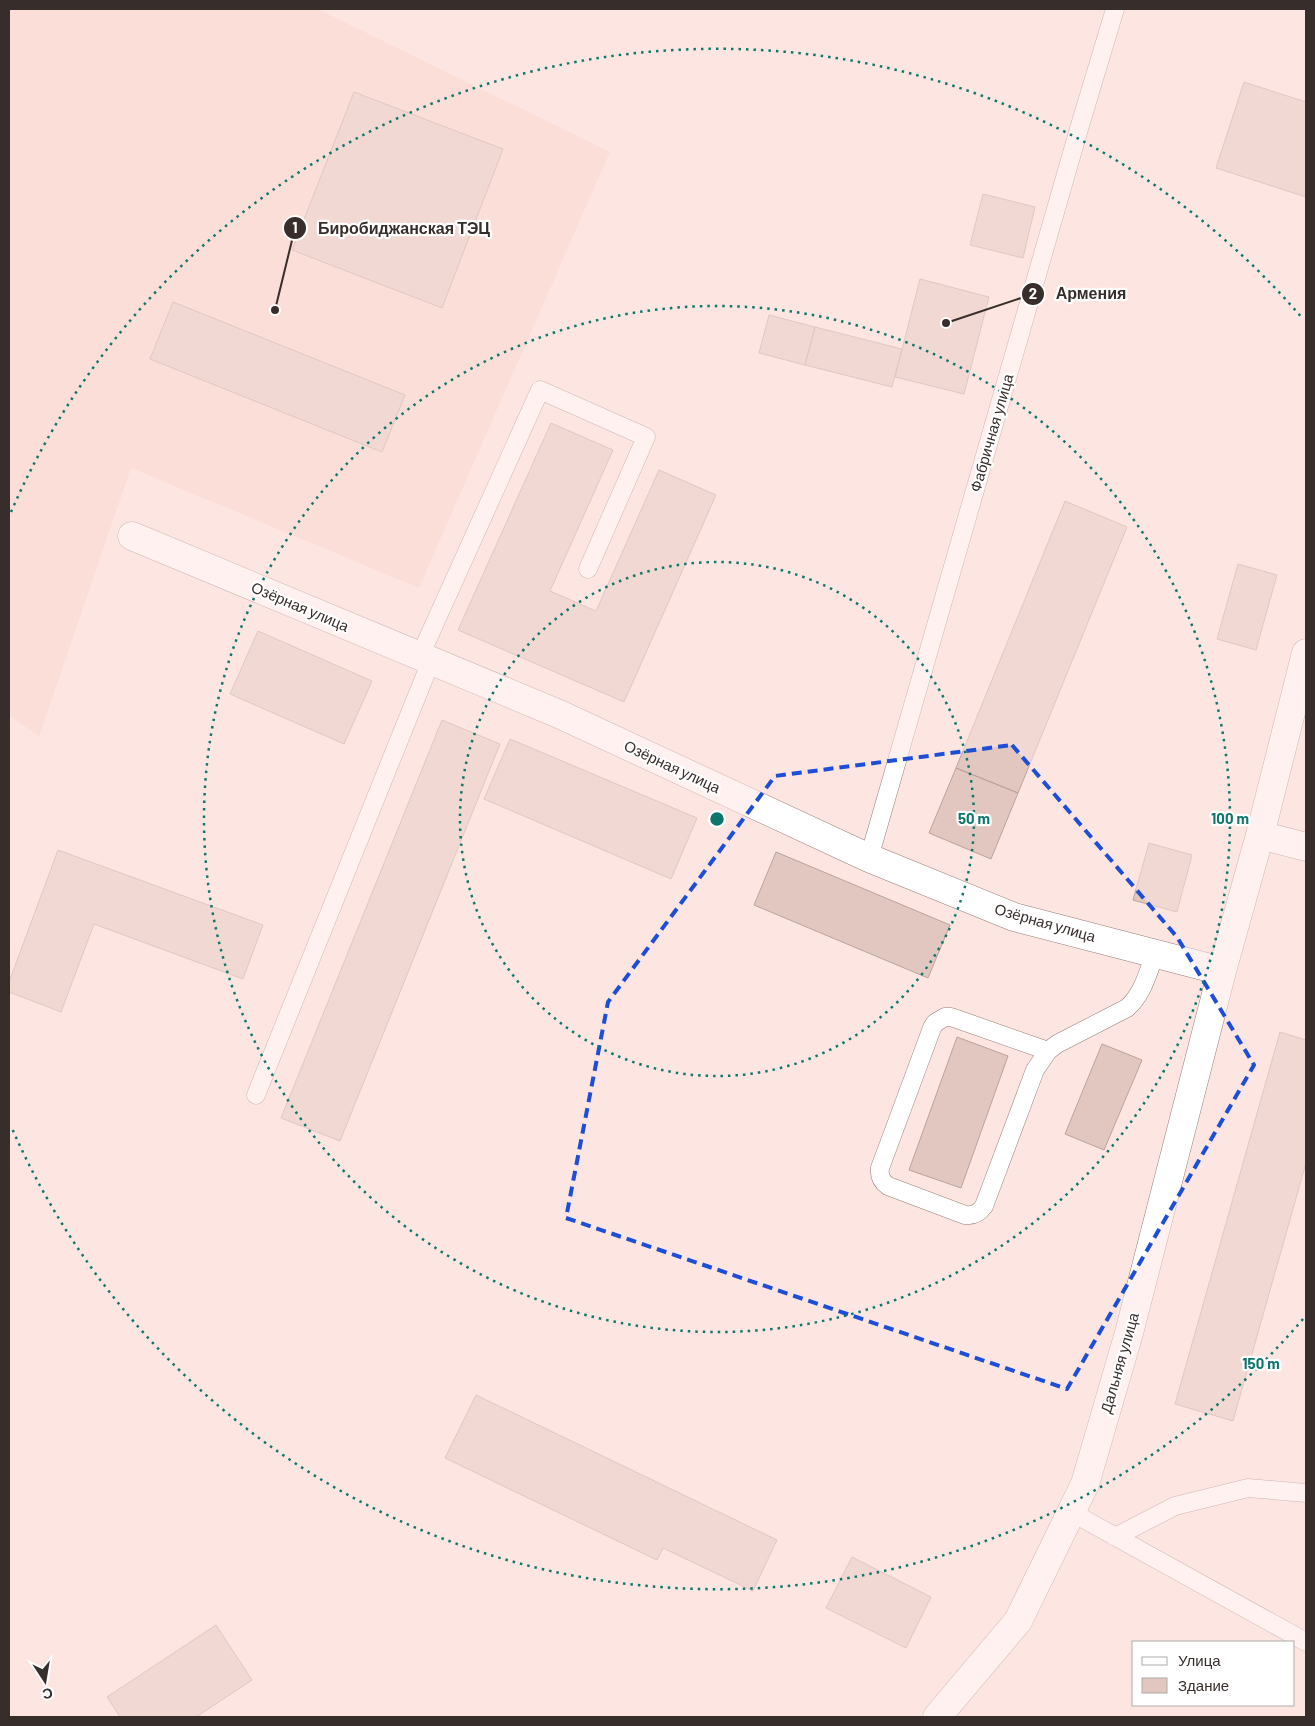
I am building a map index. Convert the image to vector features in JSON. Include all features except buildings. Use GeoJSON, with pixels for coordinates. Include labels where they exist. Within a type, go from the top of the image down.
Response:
{"type":"FeatureCollection","features":[{"type":"Feature","properties":{"kind":"street","name":"Озёрная улица"},"geometry":{"type":"LineString","coordinates":[[132,536],[558,714],[869,858],[1014,917],[1222,971]]}},
{"type":"Feature","properties":{"kind":"street","name":"Дальняя улица"},"geometry":{"type":"LineString","coordinates":[[937,1717],[1018,1621],[1085,1484],[1129,1333],[1306,653]]}},
{"type":"Feature","properties":{"kind":"street"},"geometry":{"type":"LineString","coordinates":[[1260,835],[1306,847]]}},
{"type":"Feature","properties":{"kind":"lane","name":"Фабричная улица"},"geometry":{"type":"LineString","coordinates":[[869,858],[1081,122],[1116,9]]}},
{"type":"Feature","properties":{"kind":"lane"},"geometry":{"type":"LineString","coordinates":[[256,1095],[426,659],[540,390],[646,437],[588,570]]}},
{"type":"Feature","properties":{"kind":"lane"},"geometry":{"type":"LineString","coordinates":[[1048,1051],[951,1017],[945,1017],[935,1023],[880,1168],[883,1183],[965,1215],[971,1216],[981,1210],[1035,1070],[1048,1051],[1057,1044],[1127,1008],[1134,1002],[1155,954]]}},
{"type":"Feature","properties":{"kind":"lane"},"geometry":{"type":"LineString","coordinates":[[1115,1537],[1175,1506],[1248,1488],[1306,1492]]}},
{"type":"Feature","properties":{"kind":"lane"},"geometry":{"type":"LineString","coordinates":[[1071,1512],[1306,1642]]}},
{"type":"Feature","properties":{"kind":"highlighted area"},"geometry":{"type":"Polygon","coordinates":[[[1012,745],[1177,937],[1254,1065],[1067,1389],[566,1218],[608,1002],[775,776],[1012,745]]]}},
{"type":"Feature","properties":{"kind":"shaded area"},"geometry":{"type":"Polygon","coordinates":[[[9,9],[318,9],[610,152],[419,588],[131,468],[39,737],[9,715],[9,9]]]}},
{"type":"Feature","properties":{"kind":"place","name":"Биробиджанская ТЭЦ"},"geometry":{"type":"Point","coordinates":[275,310]}},
{"type":"Feature","properties":{"kind":"place","name":"Армения"},"geometry":{"type":"Point","coordinates":[946,323]}}]}
